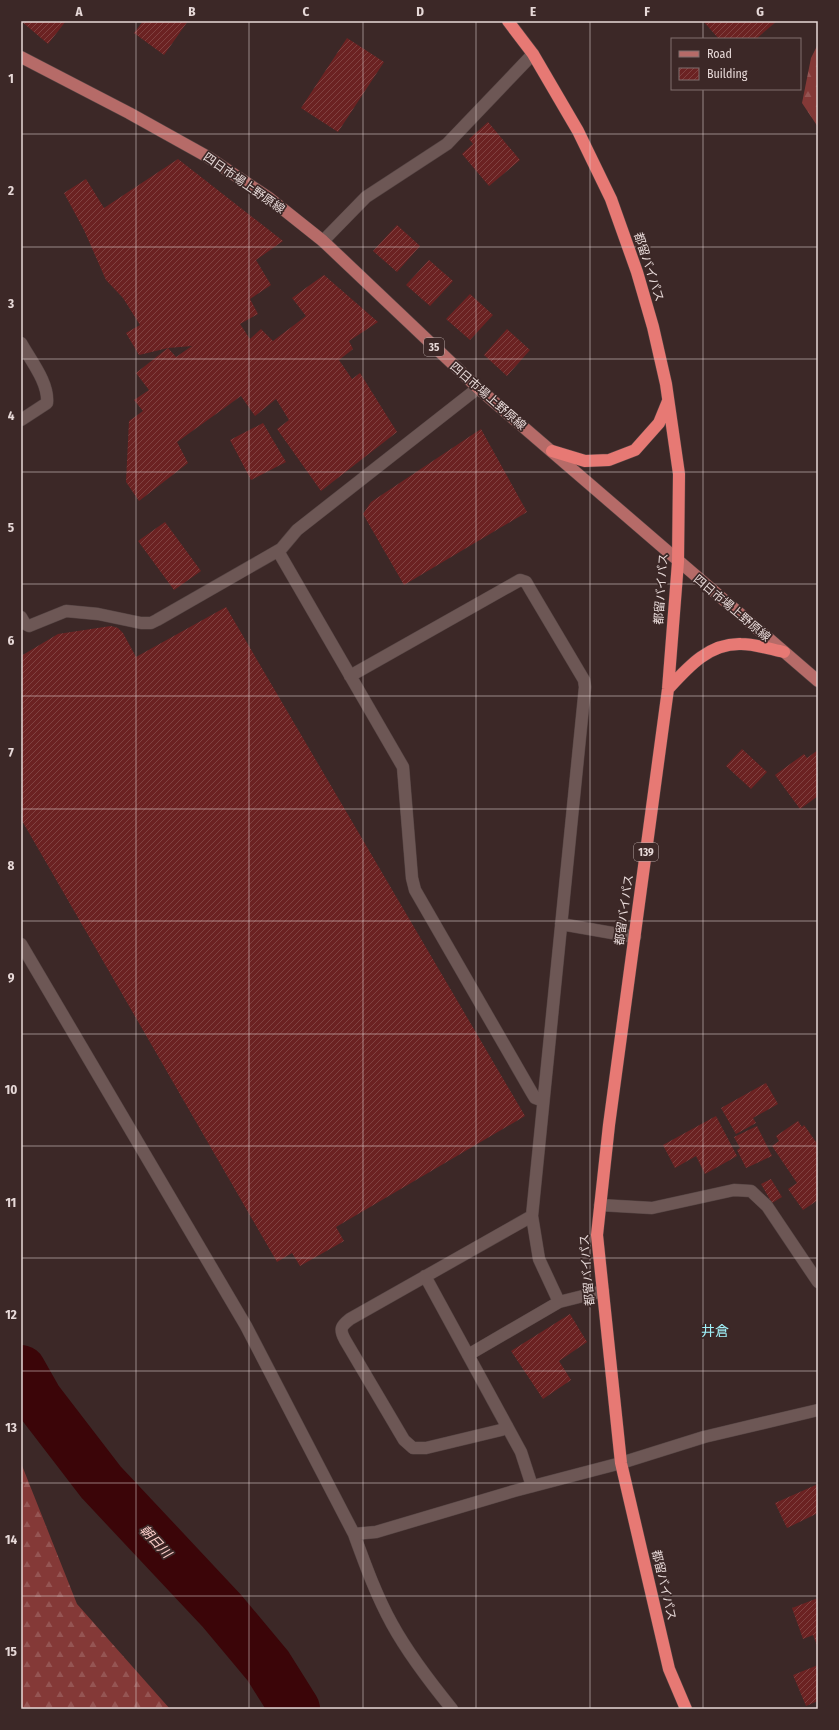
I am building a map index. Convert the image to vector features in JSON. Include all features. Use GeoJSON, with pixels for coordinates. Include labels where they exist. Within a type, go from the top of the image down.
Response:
{"type":"FeatureCollection","features":[{"type":"Feature","properties":{"kind":"highway","name":"都留バイパス"},"geometry":{"type":"LineString","coordinates":[[508,21],[533,54],[578,131],[611,199],[637,272],[653,327],[668,400],[679,474],[678,562],[668,689],[609,1125],[597,1235],[621,1463],[669,1669],[686,1709]]}},
{"type":"Feature","properties":{"kind":"highway"},"geometry":{"type":"LineString","coordinates":[[552,451],[584,461],[609,460],[635,450],[659,423],[668,400]]}},
{"type":"Feature","properties":{"kind":"highway"},"geometry":{"type":"LineString","coordinates":[[668,689],[688,667],[715,648],[742,644],[784,652]]}},
{"type":"Feature","properties":{"kind":"main road","name":"四日市場上野原線"},"geometry":{"type":"LineString","coordinates":[[21,57],[208,156],[269,198],[323,241],[478,388],[678,562],[818,681]]}},
{"type":"Feature","properties":{"kind":"street"},"geometry":{"type":"LineString","coordinates":[[323,241],[366,197],[447,144],[533,54]]}},
{"type":"Feature","properties":{"kind":"street"},"geometry":{"type":"LineString","coordinates":[[21,343],[48,396],[47,403],[21,420]]}},
{"type":"Feature","properties":{"kind":"street"},"geometry":{"type":"LineString","coordinates":[[21,617],[25,624],[29,626],[66,611],[98,614],[122,620],[151,623],[286,546],[297,530],[478,388]]}},
{"type":"Feature","properties":{"kind":"street"},"geometry":{"type":"LineString","coordinates":[[278,551],[403,767],[412,878],[415,890],[535,1098],[543,1101]]}},
{"type":"Feature","properties":{"kind":"street"},"geometry":{"type":"LineString","coordinates":[[350,676],[514,582],[520,580],[526,582],[585,684],[532,1216],[539,1259],[559,1302]]}},
{"type":"Feature","properties":{"kind":"street"},"geometry":{"type":"LineString","coordinates":[[561,924],[635,937]]}},
{"type":"Feature","properties":{"kind":"street"},"geometry":{"type":"LineString","coordinates":[[21,944],[246,1326],[354,1534],[372,1583],[392,1624],[421,1671],[452,1709]]}},
{"type":"Feature","properties":{"kind":"street"},"geometry":{"type":"LineString","coordinates":[[600,1205],[652,1208],[734,1190],[751,1191],[767,1206],[818,1282]]}},
{"type":"Feature","properties":{"kind":"street"},"geometry":{"type":"LineString","coordinates":[[507,1426],[500,1430],[426,1448],[413,1448],[404,1440],[345,1340],[341,1329],[350,1319],[532,1216]]}},
{"type":"Feature","properties":{"kind":"street"},"geometry":{"type":"LineString","coordinates":[[425,1276],[521,1452],[532,1486]]}},
{"type":"Feature","properties":{"kind":"street"},"geometry":{"type":"LineString","coordinates":[[468,1356],[559,1302],[603,1292]]}},
{"type":"Feature","properties":{"kind":"street"},"geometry":{"type":"LineString","coordinates":[[354,1534],[376,1532],[532,1486],[621,1463],[704,1437],[818,1410]]}},
{"type":"Feature","properties":{"kind":"green space"},"geometry":{"type":"Polygon","coordinates":[[[818,44],[818,127],[802,103],[811,58],[818,44]]]}},
{"type":"Feature","properties":{"kind":"green space"},"geometry":{"type":"Polygon","coordinates":[[[21,1463],[77,1604],[170,1709],[21,1709],[21,1463]]]}},
{"type":"Feature","properties":{"kind":"building"},"geometry":{"type":"Polygon","coordinates":[[[21,21],[66,21],[48,44],[21,21]]]}},
{"type":"Feature","properties":{"kind":"building"},"geometry":{"type":"Polygon","coordinates":[[[143,21],[188,21],[164,55],[134,33],[143,21]]]}},
{"type":"Feature","properties":{"kind":"building"},"geometry":{"type":"Polygon","coordinates":[[[703,21],[777,21],[757,38],[718,38],[703,21]]]}},
{"type":"Feature","properties":{"kind":"building"},"geometry":{"type":"Polygon","coordinates":[[[347,38],[384,62],[338,132],[301,108],[347,38]]]}},
{"type":"Feature","properties":{"kind":"building"},"geometry":{"type":"Polygon","coordinates":[[[488,122],[520,160],[489,186],[462,154],[473,144],[469,139],[488,122]]]}},
{"type":"Feature","properties":{"kind":"building"},"geometry":{"type":"Polygon","coordinates":[[[178,159],[283,241],[256,260],[271,285],[250,299],[258,314],[240,324],[250,339],[261,329],[273,341],[306,316],[292,298],[324,275],[378,322],[349,341],[353,349],[339,360],[352,379],[360,373],[397,432],[321,491],[277,429],[289,420],[276,399],[255,416],[241,396],[177,442],[188,463],[139,501],[126,482],[129,421],[143,411],[134,400],[149,390],[136,373],[168,348],[139,355],[126,333],[140,325],[123,298],[106,280],[84,230],[64,193],[86,179],[104,208],[178,159]],[[192,346],[168,348],[176,357],[192,346]]]}},
{"type":"Feature","properties":{"kind":"building"},"geometry":{"type":"Polygon","coordinates":[[[397,225],[420,246],[397,272],[373,251],[397,225]]]}},
{"type":"Feature","properties":{"kind":"building"},"geometry":{"type":"Polygon","coordinates":[[[429,260],[453,281],[430,306],[406,285],[429,260]]]}},
{"type":"Feature","properties":{"kind":"building"},"geometry":{"type":"Polygon","coordinates":[[[470,294],[493,315],[470,340],[446,319],[470,294]]]}},
{"type":"Feature","properties":{"kind":"building"},"geometry":{"type":"Polygon","coordinates":[[[507,329],[530,350],[507,376],[484,355],[507,329]]]}},
{"type":"Feature","properties":{"kind":"building"},"geometry":{"type":"Polygon","coordinates":[[[263,423],[286,462],[251,480],[230,440],[263,423]]]}},
{"type":"Feature","properties":{"kind":"building"},"geometry":{"type":"Polygon","coordinates":[[[481,429],[527,512],[404,585],[363,514],[371,502],[481,429]]]}},
{"type":"Feature","properties":{"kind":"building"},"geometry":{"type":"Polygon","coordinates":[[[165,522],[201,571],[174,590],[138,541],[165,522]]]}},
{"type":"Feature","properties":{"kind":"building"},"geometry":{"type":"Polygon","coordinates":[[[226,607],[525,1116],[336,1227],[344,1241],[300,1266],[292,1253],[277,1262],[21,819],[21,656],[58,634],[111,626],[118,628],[123,633],[136,657],[226,607]]]}},
{"type":"Feature","properties":{"kind":"building"},"geometry":{"type":"Polygon","coordinates":[[[742,749],[767,772],[751,789],[726,766],[742,749]]]}},
{"type":"Feature","properties":{"kind":"building"},"geometry":{"type":"Polygon","coordinates":[[[818,750],[818,796],[800,809],[775,775],[804,754],[807,758],[818,750]]]}},
{"type":"Feature","properties":{"kind":"building"},"geometry":{"type":"Polygon","coordinates":[[[766,1083],[778,1104],[753,1118],[756,1123],[736,1134],[721,1108],[766,1083]]]}},
{"type":"Feature","properties":{"kind":"building"},"geometry":{"type":"Polygon","coordinates":[[[716,1116],[737,1156],[705,1174],[696,1156],[675,1168],[663,1145],[716,1116]]]}},
{"type":"Feature","properties":{"kind":"building"},"geometry":{"type":"Polygon","coordinates":[[[798,1121],[802,1127],[804,1125],[818,1145],[818,1200],[803,1210],[788,1189],[797,1183],[772,1146],[779,1141],[776,1136],[798,1121]]]}},
{"type":"Feature","properties":{"kind":"building"},"geometry":{"type":"Polygon","coordinates":[[[757,1126],[772,1156],[746,1168],[737,1150],[740,1148],[734,1137],[757,1126]]]}},
{"type":"Feature","properties":{"kind":"building"},"geometry":{"type":"Polygon","coordinates":[[[771,1179],[782,1197],[772,1203],[761,1184],[771,1179]]]}},
{"type":"Feature","properties":{"kind":"building"},"geometry":{"type":"Polygon","coordinates":[[[570,1314],[587,1342],[559,1361],[571,1380],[543,1399],[511,1351],[570,1314]]]}},
{"type":"Feature","properties":{"kind":"building"},"geometry":{"type":"Polygon","coordinates":[[[818,1484],[818,1513],[787,1528],[775,1503],[818,1484]]]}},
{"type":"Feature","properties":{"kind":"building"},"geometry":{"type":"Polygon","coordinates":[[[818,1598],[818,1648],[813,1635],[803,1639],[792,1608],[818,1598]]]}},
{"type":"Feature","properties":{"kind":"building"},"geometry":{"type":"Polygon","coordinates":[[[818,1665],[818,1701],[806,1706],[793,1675],[818,1665]]]}},
{"type":"Feature","properties":{"kind":"waterway","name":"朝日川"},"geometry":{"type":"LineString","coordinates":[[21,1370],[38,1400],[101,1482],[222,1611],[268,1666],[295,1709]]}},
{"type":"Feature","properties":{"kind":"district","name":"井倉"},"geometry":{"type":"Point","coordinates":[715,1331]}}]}
